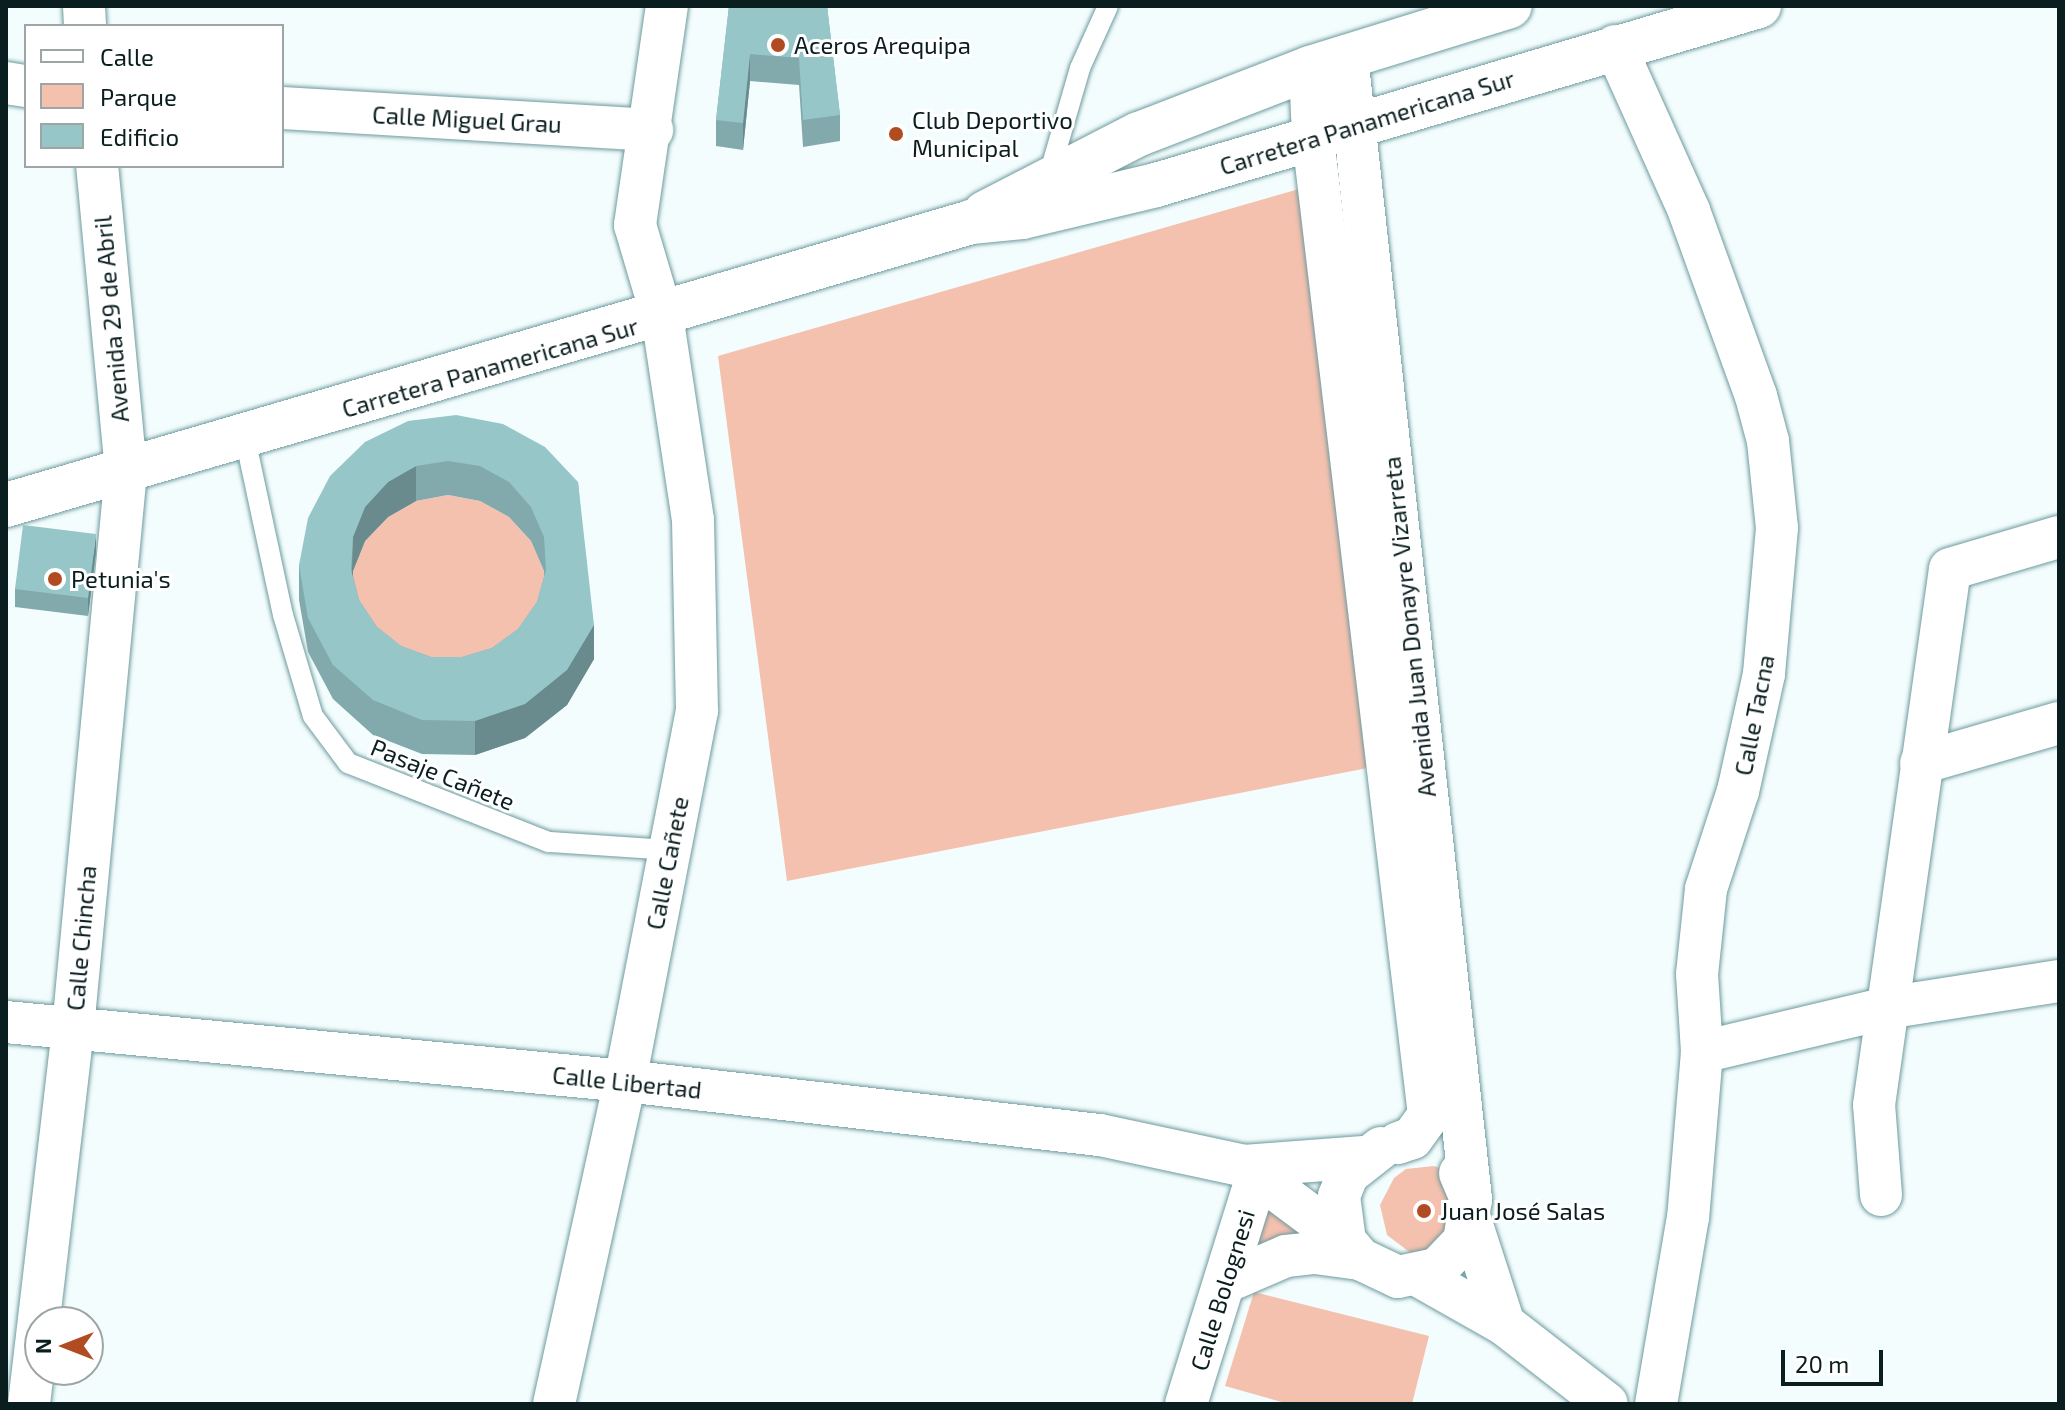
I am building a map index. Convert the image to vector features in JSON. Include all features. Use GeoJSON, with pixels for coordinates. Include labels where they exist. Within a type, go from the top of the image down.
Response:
{"type":"FeatureCollection","features":[{"type":"Feature","properties":{"kind":"highway","name":"Carretera Panamericana Sur"},"geometry":{"type":"LineString","coordinates":[[1047,194],[1139,134],[1328,62],[1510,6]]}},
{"type":"Feature","properties":{"kind":"highway","name":"Carretera Panamericana Sur"},"geometry":{"type":"LineString","coordinates":[[6,505],[662,316],[971,222],[1047,194],[1333,133],[1615,46],[1759,6]]}},
{"type":"Feature","properties":{"kind":"street","name":"Calle Cañete"},"geometry":{"type":"LineString","coordinates":[[554,1404],[625,1081],[697,711],[693,520],[662,316],[635,225],[652,130],[667,6]]}},
{"type":"Feature","properties":{"kind":"street","name":"Calle Tacna"},"geometry":{"type":"LineString","coordinates":[[1615,46],[1689,211],[1756,396],[1775,488],[1777,569],[1764,674],[1738,791],[1706,889],[1697,974],[1702,1052],[1688,1217],[1656,1404]]}},
{"type":"Feature","properties":{"kind":"street","name":"Avenida Juan Donayre Vizarreta"},"geometry":{"type":"LineString","coordinates":[[1328,62],[1333,133],[1378,506],[1471,1210]]}},
{"type":"Feature","properties":{"kind":"street","name":"Calle Miguel Grau"},"geometry":{"type":"LineString","coordinates":[[284,108],[652,130]]}},
{"type":"Feature","properties":{"kind":"street","name":"Avenida 29 de Abril"},"geometry":{"type":"LineString","coordinates":[[97,168],[126,471]]}},
{"type":"Feature","properties":{"kind":"street","name":"Calle Chincha"},"geometry":{"type":"LineString","coordinates":[[29,1404],[73,1028],[126,471]]}},
{"type":"Feature","properties":{"kind":"street","name":"Avenida Juan Donayre Vizarreta"},"geometry":{"type":"LineString","coordinates":[[1378,506],[1429,1115],[1412,1138],[1381,1150]]}},
{"type":"Feature","properties":{"kind":"street"},"geometry":{"type":"LineString","coordinates":[[1881,1195],[1874,1105],[1950,569],[2059,537]]}},
{"type":"Feature","properties":{"kind":"street"},"geometry":{"type":"LineString","coordinates":[[1921,763],[2059,723]]}},
{"type":"Feature","properties":{"kind":"street"},"geometry":{"type":"LineString","coordinates":[[1702,1052],[1886,1008],[2059,981]]}},
{"type":"Feature","properties":{"kind":"street","name":"Calle Libertad"},"geometry":{"type":"LineString","coordinates":[[6,1022],[625,1081],[1100,1135],[1250,1171]]}},
{"type":"Feature","properties":{"kind":"street"},"geometry":{"type":"LineString","coordinates":[[1250,1171],[1423,1145],[1446,1156],[1462,1175],[1504,1324]]}},
{"type":"Feature","properties":{"kind":"street"},"geometry":{"type":"LineString","coordinates":[[1352,1250],[1339,1196],[1381,1150]]}},
{"type":"Feature","properties":{"kind":"street"},"geometry":{"type":"LineString","coordinates":[[1250,1171],[1377,1272],[1419,1276],[1504,1324],[1607,1404]]}},
{"type":"Feature","properties":{"kind":"street","name":"Calle Bolognesi"},"geometry":{"type":"LineString","coordinates":[[1186,1404],[1228,1281],[1250,1171]]}},
{"type":"Feature","properties":{"kind":"street"},"geometry":{"type":"LineString","coordinates":[[1419,1276],[1453,1257],[1471,1210]]}},
{"type":"Feature","properties":{"kind":"street"},"geometry":{"type":"LineString","coordinates":[[1228,1281],[1286,1256],[1352,1250]]}},
{"type":"Feature","properties":{"kind":"lane"},"geometry":{"type":"LineString","coordinates":[[1047,194],[1080,68],[1108,6]]}},
{"type":"Feature","properties":{"kind":"lane","name":"Pasaje Cañete"},"geometry":{"type":"LineString","coordinates":[[245,438],[283,615],[313,716],[348,763],[549,842],[669,850]]}},
{"type":"Feature","properties":{"kind":"green space"},"geometry":{"type":"Polygon","coordinates":[[[1313,185],[1378,766],[787,881],[718,356],[1313,185]]]}},
{"type":"Feature","properties":{"kind":"green space"},"geometry":{"type":"Polygon","coordinates":[[[448,495],[480,501],[509,517],[531,541],[544,571],[546,605],[537,636],[431,691],[351,605],[353,571],[365,541],[388,517],[416,501],[448,495]]]}},
{"type":"Feature","properties":{"kind":"green space"},"geometry":{"type":"Polygon","coordinates":[[[1434,1166],[1447,1171],[1454,1245],[1412,1254],[1387,1235],[1380,1205],[1394,1178],[1406,1169],[1434,1166]]]}},
{"type":"Feature","properties":{"kind":"green space"},"geometry":{"type":"Polygon","coordinates":[[[1264,1202],[1316,1237],[1250,1256],[1264,1202]]]}},
{"type":"Feature","properties":{"kind":"green space"},"geometry":{"type":"Polygon","coordinates":[[[1254,1292],[1429,1336],[1412,1404],[1289,1404],[1225,1386],[1254,1292]]]}},
{"type":"Feature","properties":{"kind":"building","name":"Aceros Arequipa"},"geometry":{"type":"Polygon","coordinates":[[[729,6],[827,6],[840,115],[803,120],[799,58],[750,54],[743,123],[716,120],[729,6]]]}},
{"type":"Feature","properties":{"kind":"building"},"geometry":{"type":"Polygon","coordinates":[[[456,415],[503,424],[545,447],[578,482],[594,625],[567,670],[525,704],[475,721],[422,720],[373,700],[333,665],[308,618],[299,565],[308,518],[330,476],[365,442],[408,421],[456,415]],[[448,461],[416,466],[388,482],[365,507],[353,537],[351,570],[359,600],[377,627],[401,646],[431,657],[462,657],[492,648],[518,629],[537,602],[546,570],[544,537],[531,507],[509,482],[480,466],[448,461]]]}},
{"type":"Feature","properties":{"kind":"building","name":"Petunia's"},"geometry":{"type":"Polygon","coordinates":[[[23,525],[96,534],[88,598],[15,589],[23,525]]]}},
{"type":"Feature","properties":{"kind":"place","name":"Aceros Arequipa"},"geometry":{"type":"Point","coordinates":[778,45]}},
{"type":"Feature","properties":{"kind":"place","name":"Club Deportivo Municipal"},"geometry":{"type":"Point","coordinates":[896,134]}},
{"type":"Feature","properties":{"kind":"place","name":"Petunia's"},"geometry":{"type":"Point","coordinates":[55,579]}},
{"type":"Feature","properties":{"kind":"place","name":"Juan José Salas"},"geometry":{"type":"Point","coordinates":[1424,1211]}}]}
